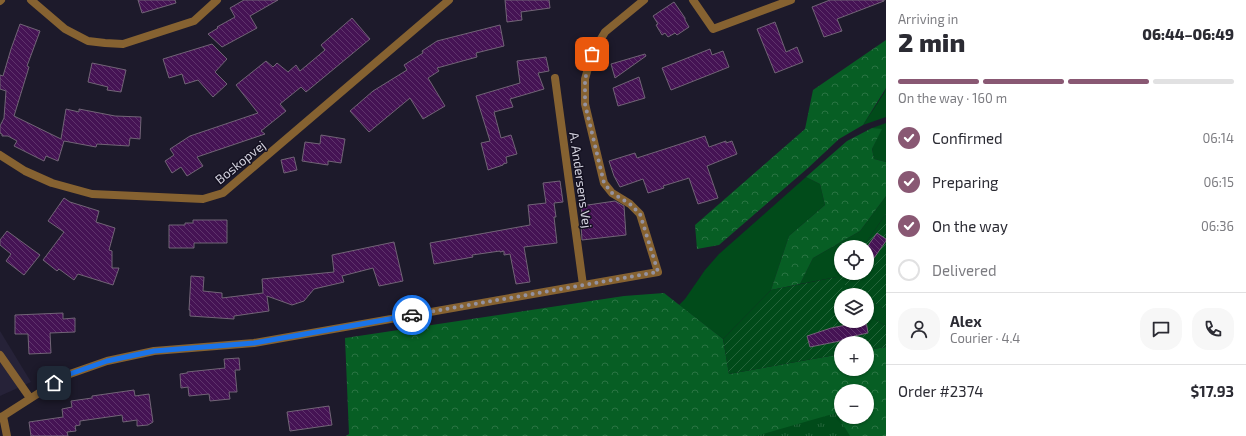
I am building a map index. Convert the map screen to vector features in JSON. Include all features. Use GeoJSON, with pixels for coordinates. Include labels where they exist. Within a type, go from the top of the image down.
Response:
{"type":"FeatureCollection","features":[{"type":"Feature","properties":{"kind":"street"},"geometry":{"type":"LineString","coordinates":[[31,0],[65,29],[88,41],[123,44],[194,21],[217,0]]}},
{"type":"Feature","properties":{"kind":"street","name":"Boskopvej"},"geometry":{"type":"LineString","coordinates":[[0,155],[25,171],[52,183],[92,194],[203,199],[223,193],[449,0]]}},
{"type":"Feature","properties":{"kind":"street","name":"A. Andersens Vej"},"geometry":{"type":"LineString","coordinates":[[7,436],[2,417],[67,375],[107,361],[154,351],[254,343],[658,272],[640,214],[630,204],[612,193],[604,183],[585,104],[585,79],[592,54],[605,32],[644,0]]}},
{"type":"Feature","properties":{"kind":"street"},"geometry":{"type":"LineString","coordinates":[[693,0],[714,30],[791,0]]}},
{"type":"Feature","properties":{"kind":"street","name":"A. Andersens Vej"},"geometry":{"type":"LineString","coordinates":[[555,78],[583,285]]}},
{"type":"Feature","properties":{"kind":"street"},"geometry":{"type":"LineString","coordinates":[[0,355],[30,398]]}},
{"type":"Feature","properties":{"kind":"shaded area"},"geometry":{"type":"Polygon","coordinates":[[[0,331],[31,382],[0,396],[0,331]]]}},
{"type":"Feature","properties":{"kind":"green space"},"geometry":{"type":"Polygon","coordinates":[[[886,40],[886,88],[863,125],[839,139],[808,168],[719,245],[697,249],[695,225],[805,129],[813,90],[886,40]]]}},
{"type":"Feature","properties":{"kind":"green space"},"geometry":{"type":"Polygon","coordinates":[[[886,88],[886,117],[863,125],[884,93],[886,88]]]}},
{"type":"Feature","properties":{"kind":"green space"},"geometry":{"type":"Polygon","coordinates":[[[886,123],[886,162],[874,159],[872,149],[881,130],[872,128],[886,123]]]}},
{"type":"Feature","properties":{"kind":"green space"},"geometry":{"type":"Polygon","coordinates":[[[872,128],[882,129],[872,149],[874,159],[886,162],[886,196],[860,231],[844,240],[834,240],[834,246],[813,258],[800,284],[771,290],[789,236],[825,205],[820,184],[806,177],[847,141],[872,128]]]}},
{"type":"Feature","properties":{"kind":"green space"},"geometry":{"type":"Polygon","coordinates":[[[806,177],[820,184],[825,205],[789,236],[771,290],[723,339],[679,305],[719,254],[806,177]]]}},
{"type":"Feature","properties":{"kind":"green space"},"geometry":{"type":"Polygon","coordinates":[[[886,196],[886,214],[868,240],[844,240],[860,231],[886,196]]]}},
{"type":"Feature","properties":{"kind":"green space"},"geometry":{"type":"Polygon","coordinates":[[[886,214],[886,310],[874,302],[874,288],[850,288],[842,283],[842,288],[834,288],[834,328],[874,328],[874,319],[886,326],[886,347],[874,349],[874,336],[834,336],[834,355],[729,374],[723,339],[771,290],[834,278],[834,280],[874,280],[874,240],[868,240],[886,214]]]}},
{"type":"Feature","properties":{"kind":"green space"},"geometry":{"type":"Polygon","coordinates":[[[834,246],[834,278],[800,284],[813,258],[834,246]]]}},
{"type":"Feature","properties":{"kind":"green space"},"geometry":{"type":"Polygon","coordinates":[[[838,280],[844,280],[847,286],[850,288],[839,288],[838,280]]]}},
{"type":"Feature","properties":{"kind":"green space"},"geometry":{"type":"Polygon","coordinates":[[[664,293],[723,339],[729,374],[834,355],[834,376],[874,376],[874,349],[886,347],[886,436],[346,436],[349,434],[345,338],[624,296],[664,293]]]}},
{"type":"Feature","properties":{"kind":"green space"},"geometry":{"type":"Polygon","coordinates":[[[874,302],[886,310],[886,326],[874,319],[874,302]]]}},
{"type":"Feature","properties":{"kind":"green space"},"geometry":{"type":"Polygon","coordinates":[[[834,414],[834,424],[843,424],[850,436],[756,436],[834,414]]]}},
{"type":"Feature","properties":{"kind":"building"},"geometry":{"type":"Polygon","coordinates":[[[138,0],[175,0],[176,3],[142,13],[138,0]]]}},
{"type":"Feature","properties":{"kind":"building"},"geometry":{"type":"Polygon","coordinates":[[[244,0],[278,0],[250,16],[257,28],[222,47],[208,34],[235,17],[230,8],[244,0]]]}},
{"type":"Feature","properties":{"kind":"building"},"geometry":{"type":"Polygon","coordinates":[[[505,0],[549,0],[550,8],[521,12],[522,20],[507,22],[505,0]]]}},
{"type":"Feature","properties":{"kind":"building"},"geometry":{"type":"Polygon","coordinates":[[[830,0],[884,1],[837,19],[842,31],[824,37],[812,7],[830,0]]]}},
{"type":"Feature","properties":{"kind":"building"},"geometry":{"type":"Polygon","coordinates":[[[674,2],[685,18],[689,27],[677,35],[675,33],[668,37],[665,33],[662,35],[653,16],[674,2]]]}},
{"type":"Feature","properties":{"kind":"building"},"geometry":{"type":"Polygon","coordinates":[[[352,18],[370,39],[306,92],[301,87],[280,104],[286,111],[261,131],[265,134],[197,157],[203,166],[187,176],[181,167],[172,173],[165,161],[174,155],[170,149],[190,136],[258,113],[236,85],[266,61],[273,67],[277,63],[288,72],[296,65],[300,71],[325,50],[321,45],[352,18]]]}},
{"type":"Feature","properties":{"kind":"building"},"geometry":{"type":"Polygon","coordinates":[[[775,22],[786,52],[797,47],[803,62],[775,73],[757,29],[775,22]]]}},
{"type":"Feature","properties":{"kind":"building"},"geometry":{"type":"Polygon","coordinates":[[[20,24],[40,31],[27,66],[29,67],[14,116],[61,139],[66,109],[79,112],[79,109],[115,116],[141,117],[140,139],[130,138],[129,146],[97,144],[96,147],[64,141],[58,161],[46,156],[44,161],[14,146],[17,141],[8,136],[2,136],[0,133],[0,126],[4,118],[6,91],[0,89],[0,75],[3,76],[20,24]]]}},
{"type":"Feature","properties":{"kind":"building"},"geometry":{"type":"Polygon","coordinates":[[[500,25],[504,46],[476,53],[477,57],[437,68],[439,71],[428,78],[445,106],[423,119],[410,98],[369,132],[350,111],[373,91],[407,70],[404,65],[423,53],[422,51],[437,41],[500,25]]]}},
{"type":"Feature","properties":{"kind":"building"},"geometry":{"type":"Polygon","coordinates":[[[212,44],[227,59],[215,72],[227,84],[213,97],[198,80],[185,84],[182,74],[169,78],[163,59],[212,44]]]}},
{"type":"Feature","properties":{"kind":"building"},"geometry":{"type":"Polygon","coordinates":[[[710,49],[712,55],[723,51],[729,67],[671,90],[662,68],[710,49]]]}},
{"type":"Feature","properties":{"kind":"building"},"geometry":{"type":"Polygon","coordinates":[[[645,54],[646,56],[615,78],[611,64],[645,54]]]}},
{"type":"Feature","properties":{"kind":"building"},"geometry":{"type":"Polygon","coordinates":[[[546,57],[549,71],[538,73],[544,89],[510,99],[513,107],[494,112],[501,138],[511,135],[517,154],[506,157],[507,163],[488,170],[481,143],[490,141],[476,96],[520,83],[517,61],[546,57]]]}},
{"type":"Feature","properties":{"kind":"building"},"geometry":{"type":"Polygon","coordinates":[[[92,63],[126,70],[121,92],[107,90],[108,87],[88,82],[92,63]]]}},
{"type":"Feature","properties":{"kind":"building"},"geometry":{"type":"Polygon","coordinates":[[[639,77],[645,98],[618,106],[613,88],[639,77]]]}},
{"type":"Feature","properties":{"kind":"building"},"geometry":{"type":"Polygon","coordinates":[[[321,135],[345,139],[341,163],[328,161],[328,165],[302,161],[305,142],[320,144],[321,135]]]}},
{"type":"Feature","properties":{"kind":"building"},"geometry":{"type":"Polygon","coordinates":[[[705,136],[709,147],[726,141],[726,143],[732,141],[737,154],[707,166],[718,198],[698,204],[689,178],[663,186],[664,188],[648,193],[643,179],[620,187],[614,176],[609,161],[635,153],[637,158],[705,136]]]}},
{"type":"Feature","properties":{"kind":"building"},"geometry":{"type":"Polygon","coordinates":[[[294,157],[297,170],[284,173],[281,160],[294,157]]]}},
{"type":"Feature","properties":{"kind":"building"},"geometry":{"type":"Polygon","coordinates":[[[560,181],[563,202],[554,203],[557,243],[524,247],[530,282],[516,284],[510,254],[504,255],[504,251],[472,255],[473,257],[434,264],[430,243],[530,225],[528,205],[546,203],[543,183],[560,181]]]}},
{"type":"Feature","properties":{"kind":"building"},"geometry":{"type":"Polygon","coordinates":[[[64,198],[70,202],[99,211],[96,222],[115,228],[109,250],[112,251],[112,268],[119,268],[113,285],[78,274],[74,280],[59,269],[57,271],[43,260],[64,232],[48,221],[64,198]]]}},
{"type":"Feature","properties":{"kind":"building"},"geometry":{"type":"Polygon","coordinates":[[[615,201],[624,206],[626,235],[582,240],[581,224],[583,224],[581,206],[615,201]]]}},
{"type":"Feature","properties":{"kind":"building"},"geometry":{"type":"Polygon","coordinates":[[[193,220],[227,220],[227,243],[194,243],[194,248],[169,248],[169,225],[185,225],[185,223],[193,223],[193,220]]]}},
{"type":"Feature","properties":{"kind":"building"},"geometry":{"type":"Polygon","coordinates":[[[7,231],[40,255],[24,275],[6,261],[11,254],[0,245],[0,240],[7,231]]]}},
{"type":"Feature","properties":{"kind":"building"},"geometry":{"type":"Polygon","coordinates":[[[877,233],[886,239],[874,258],[874,240],[872,240],[877,233]]]}},
{"type":"Feature","properties":{"kind":"building"},"geometry":{"type":"Polygon","coordinates":[[[394,242],[403,281],[379,286],[373,268],[342,276],[344,282],[314,289],[304,301],[292,305],[267,296],[269,311],[234,316],[234,319],[190,316],[191,276],[204,277],[203,291],[222,293],[222,298],[263,293],[262,279],[334,272],[332,255],[394,242]]]}},
{"type":"Feature","properties":{"kind":"building"},"geometry":{"type":"Polygon","coordinates":[[[63,313],[63,319],[75,318],[75,332],[50,333],[51,353],[29,354],[28,334],[15,334],[15,315],[63,313]]]}},
{"type":"Feature","properties":{"kind":"building"},"geometry":{"type":"Polygon","coordinates":[[[831,328],[867,328],[868,333],[854,336],[834,336],[834,342],[810,347],[807,336],[831,328]]]}},
{"type":"Feature","properties":{"kind":"building"},"geometry":{"type":"Polygon","coordinates":[[[239,358],[240,370],[235,370],[237,392],[229,392],[230,399],[210,401],[209,394],[189,396],[188,387],[181,388],[180,374],[225,368],[224,359],[239,358]]]}},
{"type":"Feature","properties":{"kind":"building"},"geometry":{"type":"Polygon","coordinates":[[[134,390],[135,396],[149,394],[153,422],[148,425],[137,426],[137,420],[123,422],[122,415],[80,421],[80,425],[75,426],[76,431],[67,432],[68,436],[31,436],[29,422],[63,417],[62,409],[72,407],[71,401],[92,398],[92,396],[134,390]]]}},
{"type":"Feature","properties":{"kind":"building"},"geometry":{"type":"Polygon","coordinates":[[[329,406],[332,425],[290,431],[287,412],[329,406]]]}},
{"type":"Feature","properties":{"kind":"way so far"},"geometry":{"type":"LineString","coordinates":[[412,315],[658,272],[640,214],[630,204],[612,193],[604,183],[585,104],[585,79],[592,54]]}},
{"type":"Feature","properties":{"kind":"route"},"geometry":{"type":"LineString","coordinates":[[54,383],[67,375],[107,361],[154,351],[254,343],[412,315]]}}]}
